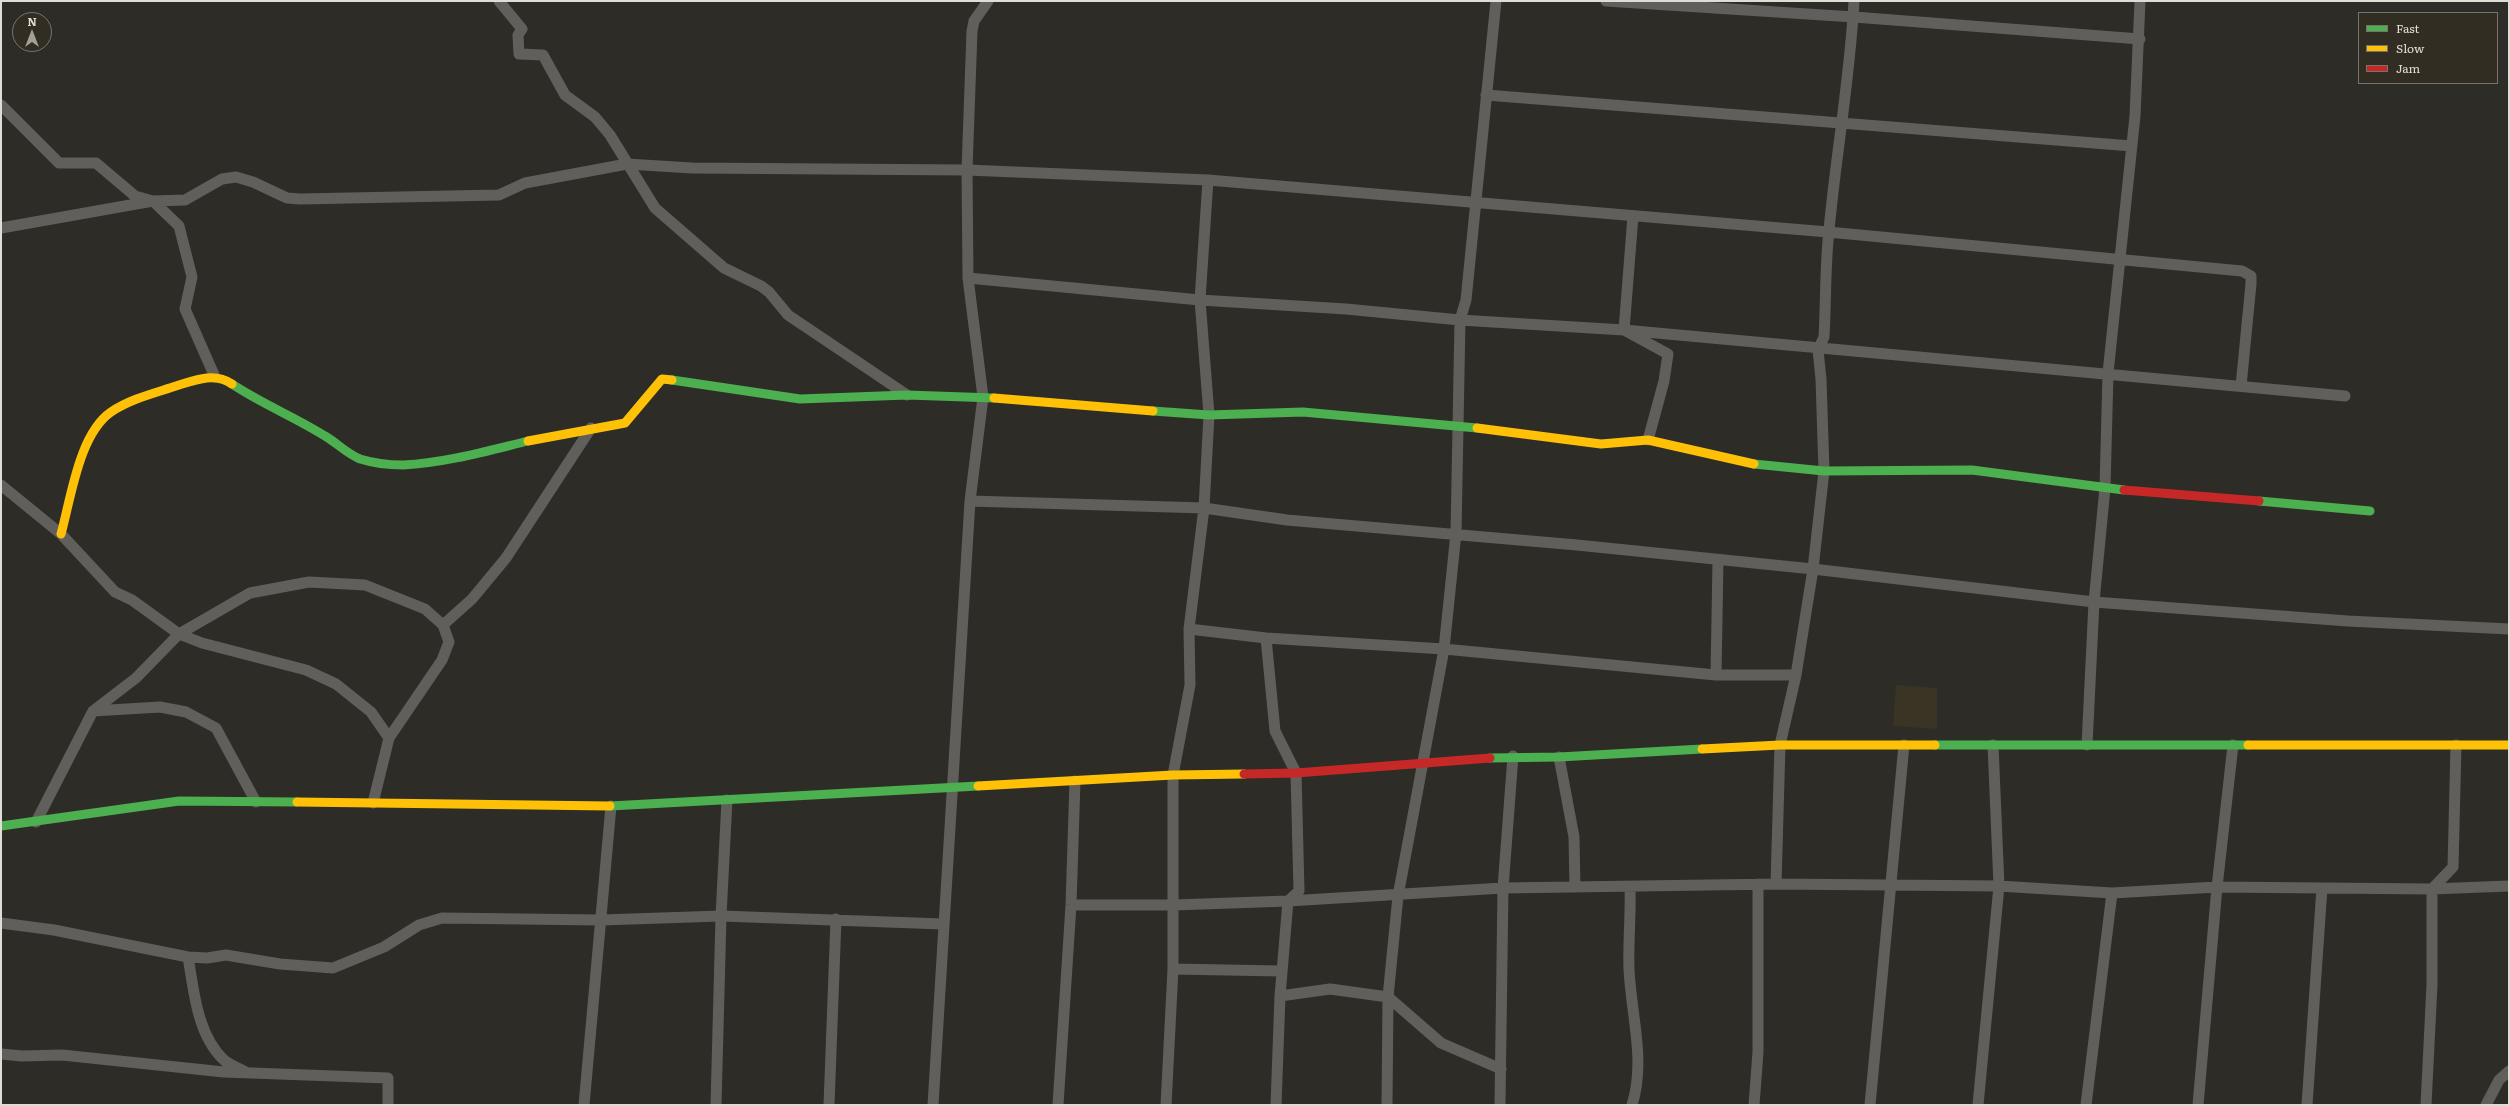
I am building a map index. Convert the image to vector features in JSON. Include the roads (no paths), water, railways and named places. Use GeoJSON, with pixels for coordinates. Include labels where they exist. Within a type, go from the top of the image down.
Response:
{"type":"FeatureCollection","features":[{"type":"Feature","properties":{"kind":"street"},"geometry":{"type":"LineString","coordinates":[[499,1],[522,29],[518,35],[519,54],[543,55],[565,95],[595,117],[616,144],[655,208],[716,262],[732,274],[761,286],[769,292],[788,315],[907,395]]}},
{"type":"Feature","properties":{"kind":"street"},"geometry":{"type":"LineString","coordinates":[[933,1105],[970,501],[983,397],[968,278],[967,170],[972,31],[974,21],[988,1]]}},
{"type":"Feature","properties":{"kind":"street"},"geometry":{"type":"LineString","coordinates":[[1387,1105],[1388,997],[1398,896],[1425,761],[1444,649],[1456,533],[1460,320],[1466,300],[1496,1]]}},
{"type":"Feature","properties":{"kind":"street"},"geometry":{"type":"LineString","coordinates":[[1606,1],[1691,4],[2140,39]]}},
{"type":"Feature","properties":{"kind":"street"},"geometry":{"type":"LineString","coordinates":[[1776,884],[1780,745],[1796,675],[1813,569],[1824,471],[1821,379],[1818,350],[1824,337],[1828,232],[1841,123],[1849,82],[1854,1]]}},
{"type":"Feature","properties":{"kind":"street"},"geometry":{"type":"LineString","coordinates":[[2087,745],[2094,602],[2105,488],[2108,373],[2132,146],[2140,39],[2140,1]]}},
{"type":"Feature","properties":{"kind":"street"},"geometry":{"type":"LineString","coordinates":[[1486,95],[2132,146]]}},
{"type":"Feature","properties":{"kind":"street"},"geometry":{"type":"LineString","coordinates":[[1,105],[59,163],[96,163],[135,196],[153,201],[179,226],[192,277],[185,309],[215,377]]}},
{"type":"Feature","properties":{"kind":"street"},"geometry":{"type":"LineString","coordinates":[[1,228],[153,201],[185,200],[222,179],[236,178],[253,182],[287,198],[300,199],[499,195],[525,183],[628,164],[692,168],[967,170],[1208,180],[1828,232],[2119,261],[2242,271],[2250,276],[2241,386]]}},
{"type":"Feature","properties":{"kind":"street"},"geometry":{"type":"LineString","coordinates":[[1166,1105],[1173,969],[1173,775],[1190,685],[1189,629],[1204,508],[1209,414],[1200,300],[1208,180]]}},
{"type":"Feature","properties":{"kind":"street"},"geometry":{"type":"LineString","coordinates":[[1624,330],[1633,216]]}},
{"type":"Feature","properties":{"kind":"street"},"geometry":{"type":"LineString","coordinates":[[968,278],[1200,300],[1346,309],[1460,320],[1624,330],[1818,350],[2108,373],[2345,396]]}},
{"type":"Feature","properties":{"kind":"street"},"geometry":{"type":"LineString","coordinates":[[1624,330],[1668,354],[1664,381],[1648,440]]}},
{"type":"Feature","properties":{"kind":"street"},"geometry":{"type":"LineString","coordinates":[[61,534],[84,450],[93,430],[112,412],[151,394],[197,379],[215,377],[228,381],[252,397],[326,436],[343,450],[361,459],[380,463],[402,465],[460,457],[591,428],[625,423],[662,379],[800,399],[907,395],[983,397],[1209,414],[1303,412],[1459,426],[1601,444],[1648,440],[1747,462],[1824,471],[1972,470],[2105,488],[2370,511]]}},
{"type":"Feature","properties":{"kind":"street"},"geometry":{"type":"LineString","coordinates":[[443,625],[472,599],[506,558],[591,428]]}},
{"type":"Feature","properties":{"kind":"street"},"geometry":{"type":"LineString","coordinates":[[1,485],[5,492],[61,534],[115,592],[132,600],[179,634],[202,643],[306,670],[336,684],[372,712],[389,738]]}},
{"type":"Feature","properties":{"kind":"street"},"geometry":{"type":"LineString","coordinates":[[970,501],[1204,508],[1287,520],[1456,533],[1813,569],[2094,602],[2340,620],[2509,629]]}},
{"type":"Feature","properties":{"kind":"street"},"geometry":{"type":"LineString","coordinates":[[1716,675],[1718,560]]}},
{"type":"Feature","properties":{"kind":"street"},"geometry":{"type":"LineString","coordinates":[[36,822],[93,711],[136,678],[179,634],[250,593],[309,582],[365,585],[425,609],[443,625],[449,642],[442,660],[389,738],[373,803]]}},
{"type":"Feature","properties":{"kind":"street"},"geometry":{"type":"LineString","coordinates":[[1189,629],[1266,638],[1444,649],[1716,675],[1796,675]]}},
{"type":"Feature","properties":{"kind":"street"},"geometry":{"type":"LineString","coordinates":[[1266,638],[1275,731],[1296,772],[1299,891],[1288,901],[1281,971],[1276,1105]]}},
{"type":"Feature","properties":{"kind":"street"},"geometry":{"type":"LineString","coordinates":[[93,711],[160,707],[186,712],[216,728],[256,802]]}},
{"type":"Feature","properties":{"kind":"street"},"geometry":{"type":"LineString","coordinates":[[1,826],[179,801],[611,806],[1173,775],[1296,772],[1425,761],[1513,756],[1558,757],[1780,745],[2509,745]]}},
{"type":"Feature","properties":{"kind":"street"},"geometry":{"type":"LineString","coordinates":[[1870,1105],[1904,745]]}},
{"type":"Feature","properties":{"kind":"street"},"geometry":{"type":"LineString","coordinates":[[1978,1105],[1998,886],[1993,745]]}},
{"type":"Feature","properties":{"kind":"street"},"geometry":{"type":"LineString","coordinates":[[2198,1105],[2217,888],[2233,745]]}},
{"type":"Feature","properties":{"kind":"street"},"geometry":{"type":"LineString","coordinates":[[2426,1105],[2432,985],[2432,889],[2453,867],[2456,745]]}},
{"type":"Feature","properties":{"kind":"street"},"geometry":{"type":"LineString","coordinates":[[1500,1105],[1504,888],[1513,756]]}},
{"type":"Feature","properties":{"kind":"street"},"geometry":{"type":"LineString","coordinates":[[1558,757],[1574,837],[1575,888]]}},
{"type":"Feature","properties":{"kind":"street"},"geometry":{"type":"LineString","coordinates":[[1058,1105],[1071,905],[1075,781]]}},
{"type":"Feature","properties":{"kind":"street"},"geometry":{"type":"LineString","coordinates":[[716,1105],[721,916],[728,800]]}},
{"type":"Feature","properties":{"kind":"street"},"geometry":{"type":"LineString","coordinates":[[584,1105],[611,806]]}},
{"type":"Feature","properties":{"kind":"street"},"geometry":{"type":"LineString","coordinates":[[1754,1105],[1758,1052],[1758,884]]}},
{"type":"Feature","properties":{"kind":"street"},"geometry":{"type":"LineString","coordinates":[[1071,905],[1174,905],[1288,901],[1398,896],[1504,888],[1758,884],[1998,886],[2112,893],[2217,888],[2432,889],[2509,886]]}},
{"type":"Feature","properties":{"kind":"street"},"geometry":{"type":"LineString","coordinates":[[1630,887],[1629,969],[1636,1019],[1638,1069],[1632,1105]]}},
{"type":"Feature","properties":{"kind":"street"},"geometry":{"type":"LineString","coordinates":[[2307,1105],[2322,888]]}},
{"type":"Feature","properties":{"kind":"street"},"geometry":{"type":"LineString","coordinates":[[2086,1105],[2112,893]]}},
{"type":"Feature","properties":{"kind":"street"},"geometry":{"type":"LineString","coordinates":[[1,923],[54,930],[188,957],[207,958],[226,955],[280,964],[333,968],[384,947],[419,925],[442,918],[601,920],[721,916],[944,924]]}},
{"type":"Feature","properties":{"kind":"street"},"geometry":{"type":"LineString","coordinates":[[829,1105],[836,919]]}},
{"type":"Feature","properties":{"kind":"street"},"geometry":{"type":"LineString","coordinates":[[188,957],[197,1009],[209,1037],[224,1061],[247,1073],[292,1074]]}},
{"type":"Feature","properties":{"kind":"street"},"geometry":{"type":"LineString","coordinates":[[1173,969],[1281,971]]}},
{"type":"Feature","properties":{"kind":"street"},"geometry":{"type":"LineString","coordinates":[[1280,996],[1330,988],[1388,997],[1440,1043],[1501,1070]]}},
{"type":"Feature","properties":{"kind":"street"},"geometry":{"type":"LineString","coordinates":[[1,1054],[22,1056],[62,1055],[187,1069],[388,1078],[388,1105]]}},
{"type":"Feature","properties":{"kind":"street"},"geometry":{"type":"LineString","coordinates":[[2486,1105],[2499,1080],[2509,1071]]}}]}
